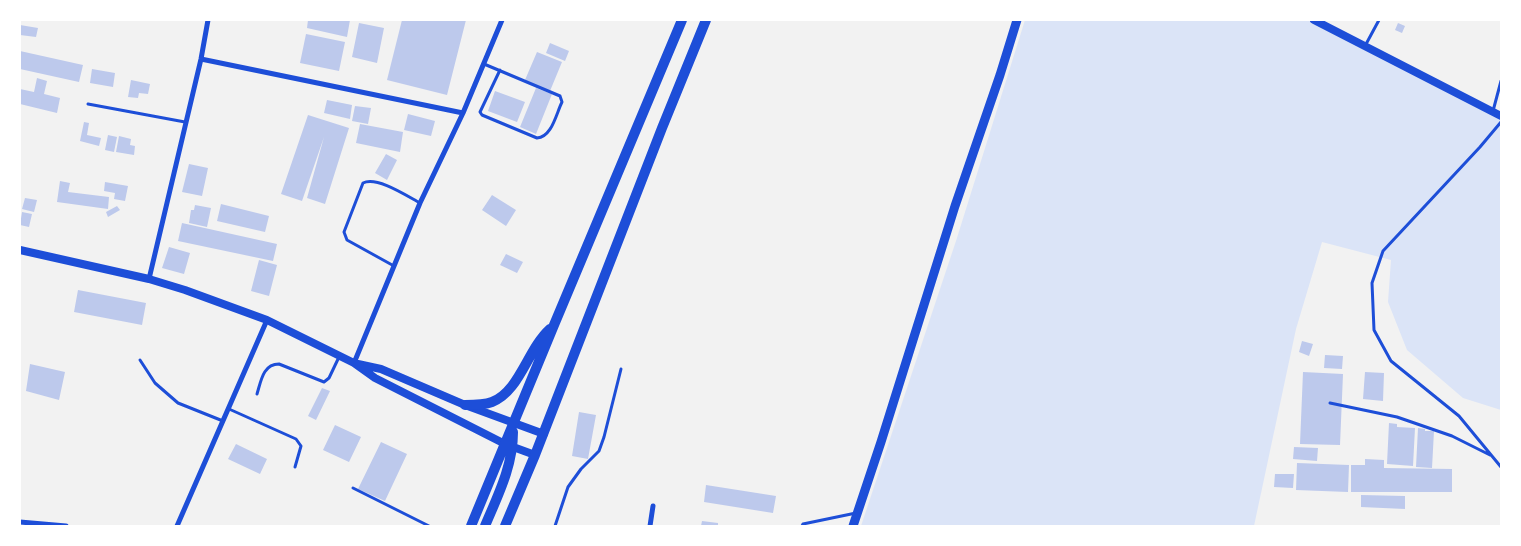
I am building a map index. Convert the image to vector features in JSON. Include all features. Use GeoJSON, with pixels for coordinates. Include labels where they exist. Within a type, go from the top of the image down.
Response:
{"type":"FeatureCollection","features":[{"type":"Feature","properties":{"kind":"highway"},"geometry":{"type":"LineString","coordinates":[[485,526],[506,477],[513,423],[682,20]]}},
{"type":"Feature","properties":{"kind":"highway"},"geometry":{"type":"LineString","coordinates":[[505,526],[544,434],[662,128],[706,20]]}},
{"type":"Feature","properties":{"kind":"highway"},"geometry":{"type":"LineString","coordinates":[[465,405],[491,402],[500,398],[509,390],[519,377],[534,347],[554,325]]}},
{"type":"Feature","properties":{"kind":"highway"},"geometry":{"type":"LineString","coordinates":[[471,526],[509,446]]}},
{"type":"Feature","properties":{"kind":"main road"},"geometry":{"type":"LineString","coordinates":[[853,526],[955,206],[1017,20]]}},
{"type":"Feature","properties":{"kind":"street"},"geometry":{"type":"LineString","coordinates":[[149,279],[201,59],[208,20]]}},
{"type":"Feature","properties":{"kind":"street"},"geometry":{"type":"LineString","coordinates":[[354,363],[420,203],[463,113],[502,20]]}},
{"type":"Feature","properties":{"kind":"street"},"geometry":{"type":"LineString","coordinates":[[1314,20],[1501,116]]}},
{"type":"Feature","properties":{"kind":"street"},"geometry":{"type":"LineString","coordinates":[[201,59],[463,113]]}},
{"type":"Feature","properties":{"kind":"street"},"geometry":{"type":"LineString","coordinates":[[20,250],[149,279],[267,320],[354,363],[375,378],[509,446],[535,456]]}},
{"type":"Feature","properties":{"kind":"street"},"geometry":{"type":"LineString","coordinates":[[177,526],[267,320]]}},
{"type":"Feature","properties":{"kind":"street"},"geometry":{"type":"LineString","coordinates":[[354,363],[381,369],[465,405],[544,434]]}},
{"type":"Feature","properties":{"kind":"street"},"geometry":{"type":"LineString","coordinates":[[650,526],[653,506]]}},
{"type":"Feature","properties":{"kind":"street"},"geometry":{"type":"LineString","coordinates":[[20,522],[66,526]]}},
{"type":"Feature","properties":{"kind":"lane"},"geometry":{"type":"LineString","coordinates":[[1365,47],[1379,20]]}},
{"type":"Feature","properties":{"kind":"lane"},"geometry":{"type":"LineString","coordinates":[[484,64],[500,70],[560,96],[562,98],[548,133],[543,137],[537,138],[482,115],[480,112],[500,70]]}},
{"type":"Feature","properties":{"kind":"lane"},"geometry":{"type":"LineString","coordinates":[[1492,111],[1501,81]]}},
{"type":"Feature","properties":{"kind":"lane"},"geometry":{"type":"LineString","coordinates":[[88,104],[186,122]]}},
{"type":"Feature","properties":{"kind":"lane"},"geometry":{"type":"LineString","coordinates":[[1501,122],[1383,251],[1372,282],[1374,330],[1391,361],[1459,416],[1501,467]]}},
{"type":"Feature","properties":{"kind":"lane"},"geometry":{"type":"LineString","coordinates":[[394,266],[347,240],[344,236],[363,183],[376,182],[420,203]]}},
{"type":"Feature","properties":{"kind":"lane"},"geometry":{"type":"LineString","coordinates":[[257,394],[266,369],[273,364],[279,364],[324,382],[329,378],[339,356]]}},
{"type":"Feature","properties":{"kind":"lane"},"geometry":{"type":"LineString","coordinates":[[140,360],[155,384],[178,403],[223,421]]}},
{"type":"Feature","properties":{"kind":"lane"},"geometry":{"type":"LineString","coordinates":[[555,526],[568,488],[581,470],[599,451],[621,369]]}},
{"type":"Feature","properties":{"kind":"lane"},"geometry":{"type":"LineString","coordinates":[[1330,403],[1397,417],[1452,436],[1492,456]]}},
{"type":"Feature","properties":{"kind":"lane"},"geometry":{"type":"LineString","coordinates":[[228,409],[296,439],[301,446],[295,468]]}},
{"type":"Feature","properties":{"kind":"lane"},"geometry":{"type":"LineString","coordinates":[[353,488],[428,526]]}},
{"type":"Feature","properties":{"kind":"lane"},"geometry":{"type":"LineString","coordinates":[[802,526],[803,524],[857,513]]}},
{"type":"Feature","properties":{"kind":"shaded area"},"geometry":{"type":"Polygon","coordinates":[[[1025,20],[1318,20],[1501,119],[1501,410],[1463,398],[1407,350],[1388,302],[1391,260],[1322,242],[1296,329],[1254,526],[861,526],[956,241],[1025,20]]]}},
{"type":"Feature","properties":{"kind":"building"},"geometry":{"type":"Polygon","coordinates":[[[308,20],[350,20],[347,37],[307,28],[308,20]]]}},
{"type":"Feature","properties":{"kind":"building"},"geometry":{"type":"Polygon","coordinates":[[[402,20],[466,20],[447,95],[387,80],[402,20]]]}},
{"type":"Feature","properties":{"kind":"building"},"geometry":{"type":"Polygon","coordinates":[[[359,23],[384,28],[377,63],[352,57],[359,23]]]}},
{"type":"Feature","properties":{"kind":"building"},"geometry":{"type":"Polygon","coordinates":[[[1398,23],[1405,26],[1402,33],[1395,30],[1398,23]]]}},
{"type":"Feature","properties":{"kind":"building"},"geometry":{"type":"Polygon","coordinates":[[[20,25],[38,28],[36,37],[20,35],[20,25]]]}},
{"type":"Feature","properties":{"kind":"building"},"geometry":{"type":"Polygon","coordinates":[[[306,34],[345,42],[339,71],[300,63],[306,34]]]}},
{"type":"Feature","properties":{"kind":"building"},"geometry":{"type":"Polygon","coordinates":[[[550,43],[569,51],[565,61],[546,53],[550,43]]]}},
{"type":"Feature","properties":{"kind":"building"},"geometry":{"type":"Polygon","coordinates":[[[20,51],[83,65],[79,82],[20,69],[20,51]]]}},
{"type":"Feature","properties":{"kind":"building"},"geometry":{"type":"Polygon","coordinates":[[[537,52],[562,62],[550,91],[525,80],[537,52]]]}},
{"type":"Feature","properties":{"kind":"building"},"geometry":{"type":"Polygon","coordinates":[[[92,69],[115,73],[113,87],[90,83],[92,69]]]}},
{"type":"Feature","properties":{"kind":"building"},"geometry":{"type":"Polygon","coordinates":[[[37,78],[47,81],[44,94],[60,98],[57,113],[20,104],[20,89],[34,92],[37,78]]]}},
{"type":"Feature","properties":{"kind":"building"},"geometry":{"type":"Polygon","coordinates":[[[131,80],[150,84],[148,94],[139,93],[138,98],[128,97],[131,80]]]}},
{"type":"Feature","properties":{"kind":"building"},"geometry":{"type":"Polygon","coordinates":[[[536,88],[552,94],[536,134],[520,127],[536,88]]]}},
{"type":"Feature","properties":{"kind":"building"},"geometry":{"type":"Polygon","coordinates":[[[495,91],[525,102],[517,122],[488,111],[495,91]]]}},
{"type":"Feature","properties":{"kind":"building"},"geometry":{"type":"Polygon","coordinates":[[[327,100],[352,105],[350,119],[324,113],[327,100]]]}},
{"type":"Feature","properties":{"kind":"building"},"geometry":{"type":"Polygon","coordinates":[[[355,106],[371,108],[368,124],[352,121],[355,106]]]}},
{"type":"Feature","properties":{"kind":"building"},"geometry":{"type":"Polygon","coordinates":[[[408,114],[435,121],[431,136],[404,130],[408,114]]]}},
{"type":"Feature","properties":{"kind":"building"},"geometry":{"type":"Polygon","coordinates":[[[308,115],[349,128],[325,204],[307,198],[324,137],[302,201],[281,194],[308,115]]]}},
{"type":"Feature","properties":{"kind":"building"},"geometry":{"type":"Polygon","coordinates":[[[84,122],[89,123],[87,135],[101,138],[99,146],[80,141],[84,122]]]}},
{"type":"Feature","properties":{"kind":"building"},"geometry":{"type":"Polygon","coordinates":[[[360,124],[403,132],[400,152],[356,143],[360,124]]]}},
{"type":"Feature","properties":{"kind":"building"},"geometry":{"type":"Polygon","coordinates":[[[108,135],[117,137],[114,152],[105,150],[108,135]]]}},
{"type":"Feature","properties":{"kind":"building"},"geometry":{"type":"Polygon","coordinates":[[[119,136],[131,139],[130,145],[135,146],[134,155],[116,152],[119,136]]]}},
{"type":"Feature","properties":{"kind":"building"},"geometry":{"type":"Polygon","coordinates":[[[386,154],[397,160],[387,180],[375,173],[386,154]]]}},
{"type":"Feature","properties":{"kind":"building"},"geometry":{"type":"Polygon","coordinates":[[[189,164],[208,168],[202,196],[182,192],[189,164]]]}},
{"type":"Feature","properties":{"kind":"building"},"geometry":{"type":"Polygon","coordinates":[[[60,181],[70,183],[68,192],[109,197],[108,209],[57,202],[60,181]]]}},
{"type":"Feature","properties":{"kind":"building"},"geometry":{"type":"Polygon","coordinates":[[[105,182],[128,186],[125,201],[114,199],[115,193],[104,191],[105,182]]]}},
{"type":"Feature","properties":{"kind":"building"},"geometry":{"type":"Polygon","coordinates":[[[492,195],[516,210],[506,226],[482,210],[492,195]]]}},
{"type":"Feature","properties":{"kind":"building"},"geometry":{"type":"Polygon","coordinates":[[[25,198],[37,200],[34,212],[22,209],[25,198]]]}},
{"type":"Feature","properties":{"kind":"building"},"geometry":{"type":"Polygon","coordinates":[[[221,204],[269,216],[265,232],[217,221],[221,204]]]}},
{"type":"Feature","properties":{"kind":"building"},"geometry":{"type":"Polygon","coordinates":[[[195,205],[211,208],[207,227],[189,223],[191,210],[194,210],[195,205]]]}},
{"type":"Feature","properties":{"kind":"building"},"geometry":{"type":"Polygon","coordinates":[[[117,206],[120,210],[108,217],[106,212],[117,206]]]}},
{"type":"Feature","properties":{"kind":"building"},"geometry":{"type":"Polygon","coordinates":[[[22,212],[32,214],[29,227],[20,225],[22,212]]]}},
{"type":"Feature","properties":{"kind":"building"},"geometry":{"type":"Polygon","coordinates":[[[182,223],[277,244],[273,261],[178,241],[182,223]]]}},
{"type":"Feature","properties":{"kind":"building"},"geometry":{"type":"Polygon","coordinates":[[[169,247],[190,253],[184,274],[162,268],[169,247]]]}},
{"type":"Feature","properties":{"kind":"building"},"geometry":{"type":"Polygon","coordinates":[[[506,254],[523,262],[517,273],[500,265],[506,254]]]}},
{"type":"Feature","properties":{"kind":"building"},"geometry":{"type":"Polygon","coordinates":[[[259,260],[277,265],[269,296],[251,291],[259,260]]]}},
{"type":"Feature","properties":{"kind":"building"},"geometry":{"type":"Polygon","coordinates":[[[78,290],[146,303],[142,325],[74,312],[78,290]]]}},
{"type":"Feature","properties":{"kind":"building"},"geometry":{"type":"Polygon","coordinates":[[[1302,341],[1313,344],[1309,356],[1299,352],[1302,341]]]}},
{"type":"Feature","properties":{"kind":"building"},"geometry":{"type":"Polygon","coordinates":[[[1325,355],[1343,356],[1342,369],[1324,368],[1325,355]]]}},
{"type":"Feature","properties":{"kind":"building"},"geometry":{"type":"Polygon","coordinates":[[[30,364],[65,372],[59,400],[26,391],[30,364]]]}},
{"type":"Feature","properties":{"kind":"building"},"geometry":{"type":"Polygon","coordinates":[[[1303,372],[1343,374],[1340,445],[1300,444],[1303,372]]]}},
{"type":"Feature","properties":{"kind":"building"},"geometry":{"type":"Polygon","coordinates":[[[1365,372],[1384,373],[1383,401],[1363,399],[1365,372]]]}},
{"type":"Feature","properties":{"kind":"building"},"geometry":{"type":"Polygon","coordinates":[[[322,388],[330,391],[316,420],[308,416],[322,388]]]}},
{"type":"Feature","properties":{"kind":"building"},"geometry":{"type":"Polygon","coordinates":[[[579,412],[596,415],[588,459],[572,456],[579,412]]]}},
{"type":"Feature","properties":{"kind":"building"},"geometry":{"type":"Polygon","coordinates":[[[1389,423],[1397,424],[1397,427],[1415,428],[1413,466],[1387,464],[1389,423]]]}},
{"type":"Feature","properties":{"kind":"building"},"geometry":{"type":"Polygon","coordinates":[[[335,425],[361,437],[349,462],[323,450],[335,425]]]}},
{"type":"Feature","properties":{"kind":"building"},"geometry":{"type":"Polygon","coordinates":[[[1418,428],[1425,429],[1425,431],[1434,431],[1432,468],[1416,467],[1418,428]]]}},
{"type":"Feature","properties":{"kind":"building"},"geometry":{"type":"Polygon","coordinates":[[[381,442],[407,454],[385,501],[358,489],[381,442]]]}},
{"type":"Feature","properties":{"kind":"building"},"geometry":{"type":"Polygon","coordinates":[[[236,444],[267,459],[260,474],[228,459],[236,444]]]}},
{"type":"Feature","properties":{"kind":"building"},"geometry":{"type":"Polygon","coordinates":[[[1294,447],[1318,448],[1317,461],[1293,459],[1294,447]]]}},
{"type":"Feature","properties":{"kind":"building"},"geometry":{"type":"Polygon","coordinates":[[[1365,459],[1384,460],[1384,468],[1452,469],[1452,492],[1351,492],[1351,465],[1365,465],[1365,459]]]}},
{"type":"Feature","properties":{"kind":"building"},"geometry":{"type":"Polygon","coordinates":[[[1297,463],[1349,465],[1348,492],[1296,490],[1297,463]]]}},
{"type":"Feature","properties":{"kind":"building"},"geometry":{"type":"Polygon","coordinates":[[[1275,474],[1294,474],[1293,488],[1274,487],[1275,474]]]}},
{"type":"Feature","properties":{"kind":"building"},"geometry":{"type":"Polygon","coordinates":[[[706,485],[776,496],[773,513],[704,502],[706,485]]]}},
{"type":"Feature","properties":{"kind":"building"},"geometry":{"type":"Polygon","coordinates":[[[1361,495],[1405,496],[1405,509],[1361,507],[1361,495]]]}},
{"type":"Feature","properties":{"kind":"building"},"geometry":{"type":"Polygon","coordinates":[[[702,521],[718,523],[718,526],[701,526],[702,521]]]}}]}
